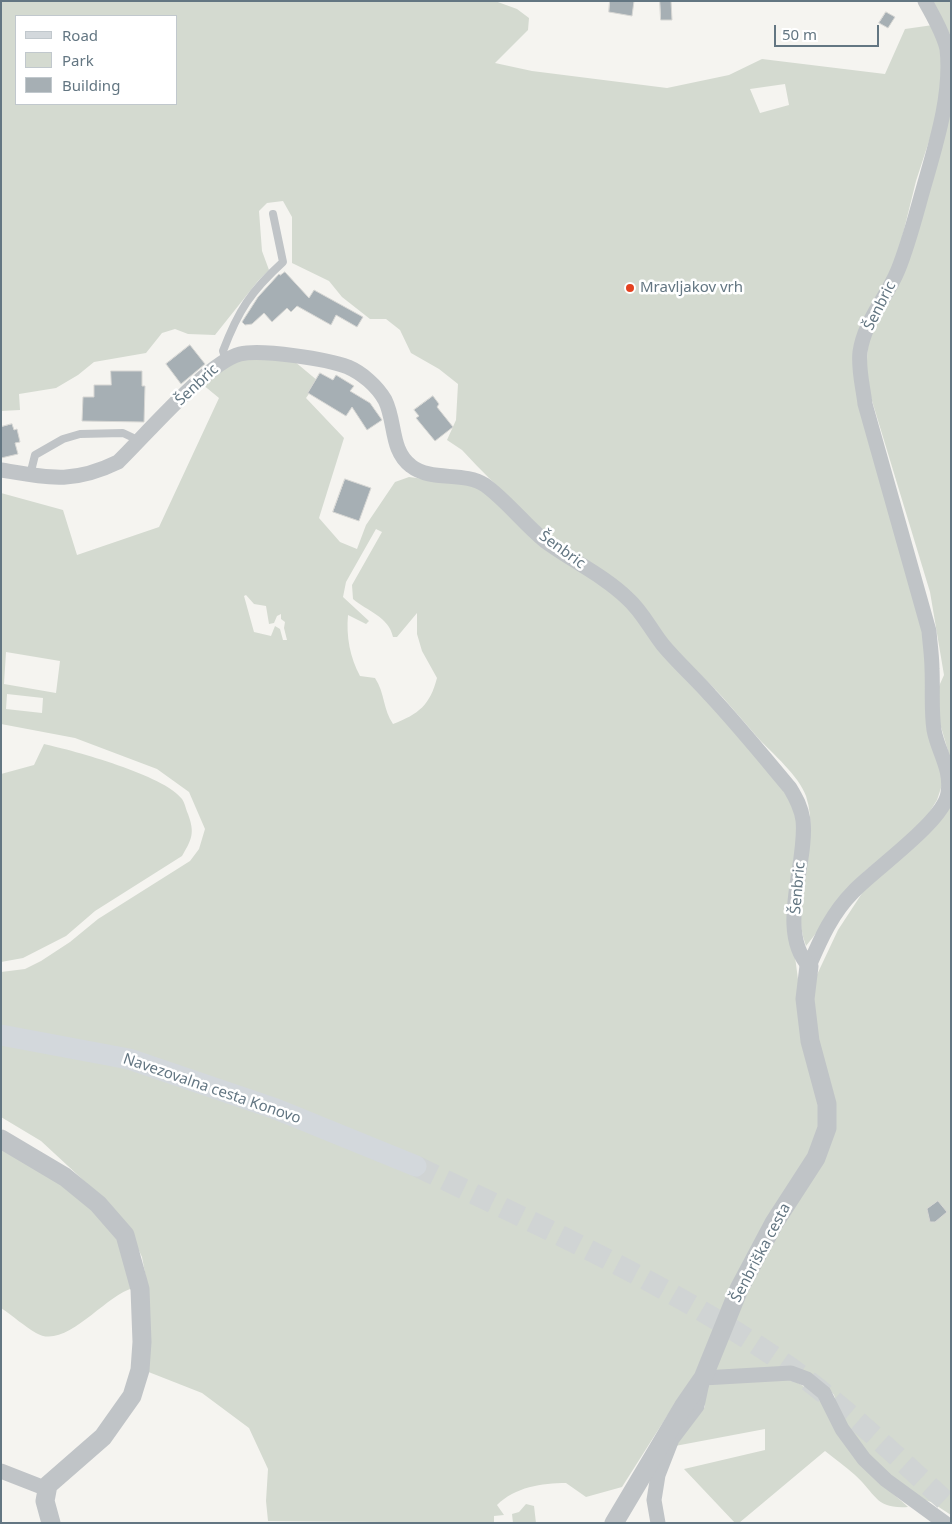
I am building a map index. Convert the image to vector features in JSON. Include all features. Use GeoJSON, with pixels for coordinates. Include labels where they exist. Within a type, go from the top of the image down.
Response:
{"type":"FeatureCollection","features":[{"type":"Feature","properties":{"kind":"main road","name":"Navezovalna cesta Konovo"},"geometry":{"type":"LineString","coordinates":[[1,1034],[129,1059],[276,1108],[416,1166]]}},
{"type":"Feature","properties":{"kind":"street","name":"Šenbric"},"geometry":{"type":"LineString","coordinates":[[1,470],[62,479],[82,476],[118,462],[202,378],[226,360],[239,354],[257,352],[332,362],[349,368],[376,387],[385,400],[396,446],[403,459],[412,468],[429,474],[482,483],[502,499],[544,540],[608,582],[628,598],[664,646],[712,696],[790,788],[799,803],[803,821],[794,919],[796,942],[803,960],[809,966],[833,915],[854,891],[914,838],[938,812],[948,794],[949,775],[935,732],[932,708],[932,667],[929,631],[865,404],[860,373],[860,353],[863,338],[898,268],[939,136],[947,96],[949,70],[947,48],[937,22],[925,1]]}},
{"type":"Feature","properties":{"kind":"street","name":"Šenbriška cesta"},"geometry":{"type":"LineString","coordinates":[[614,1523],[682,1407],[703,1378],[739,1289],[774,1223],[816,1158],[827,1128],[827,1104],[810,1041],[805,999],[809,966]]}},
{"type":"Feature","properties":{"kind":"street"},"geometry":{"type":"LineString","coordinates":[[1,1138],[66,1177],[98,1204],[125,1235],[140,1289],[142,1342],[140,1370],[132,1396],[103,1437],[48,1485],[45,1501],[51,1523]]}},
{"type":"Feature","properties":{"kind":"street"},"geometry":{"type":"LineString","coordinates":[[658,1523],[654,1500],[658,1475],[672,1439],[697,1406],[703,1378],[790,1373],[807,1379],[824,1393],[842,1429],[864,1459],[886,1480],[945,1523]]}},
{"type":"Feature","properties":{"kind":"street"},"geometry":{"type":"LineString","coordinates":[[1,1471],[47,1488]]}},
{"type":"Feature","properties":{"kind":"lane"},"geometry":{"type":"LineString","coordinates":[[226,360],[222,351],[237,316],[262,281],[283,262],[273,214]]}},
{"type":"Feature","properties":{"kind":"lane"},"geometry":{"type":"LineString","coordinates":[[30,475],[35,455],[63,439],[80,434],[124,433],[140,441]]}},
{"type":"Feature","properties":{"kind":"green space"},"geometry":{"type":"Polygon","coordinates":[[[1,1],[495,1],[517,9],[529,18],[528,30],[495,63],[532,71],[667,88],[729,75],[762,59],[885,74],[905,29],[933,25],[944,43],[945,92],[916,181],[898,254],[855,346],[921,594],[944,779],[937,800],[921,826],[865,871],[806,946],[801,928],[801,909],[810,833],[810,815],[803,788],[785,765],[680,654],[491,481],[462,450],[447,440],[456,420],[458,384],[439,369],[411,353],[400,330],[386,319],[370,319],[342,297],[329,281],[292,263],[292,217],[283,201],[267,203],[259,211],[262,251],[269,270],[215,335],[188,334],[175,329],[162,333],[146,353],[94,362],[78,375],[56,388],[19,394],[20,410],[1,411],[1,1]],[[785,84],[750,89],[760,113],[789,105],[785,84]]]}},
{"type":"Feature","properties":{"kind":"green space"},"geometry":{"type":"Polygon","coordinates":[[[933,1],[951,1],[951,37],[933,1]]]}},
{"type":"Feature","properties":{"kind":"green space"},"geometry":{"type":"Polygon","coordinates":[[[951,103],[951,761],[936,710],[935,695],[944,675],[930,592],[866,381],[868,339],[951,103]]]}},
{"type":"Feature","properties":{"kind":"green space"},"geometry":{"type":"Polygon","coordinates":[[[240,358],[294,361],[318,381],[306,398],[344,438],[319,518],[340,542],[357,549],[366,525],[395,482],[409,477],[471,485],[487,492],[614,592],[764,762],[799,814],[790,919],[805,1032],[822,1105],[814,1153],[690,1390],[667,1416],[622,1487],[586,1497],[566,1483],[529,1487],[512,1494],[497,1505],[504,1515],[494,1516],[494,1523],[268,1521],[266,1501],[268,1469],[249,1428],[202,1393],[146,1371],[148,1289],[142,1257],[130,1232],[108,1203],[41,1141],[1,1117],[1,972],[25,969],[41,961],[70,942],[98,919],[190,861],[199,849],[205,829],[189,792],[157,769],[75,738],[1,724],[1,493],[63,510],[77,555],[159,527],[219,398],[202,384],[240,358]],[[376,529],[346,582],[343,597],[369,621],[366,624],[348,615],[348,639],[351,654],[360,676],[375,678],[381,690],[387,713],[393,724],[417,712],[427,702],[437,678],[422,651],[417,634],[417,613],[397,637],[393,637],[391,630],[382,619],[353,599],[352,585],[382,532],[376,529]],[[246,595],[244,596],[254,632],[271,636],[275,626],[280,629],[283,640],[287,640],[284,628],[285,622],[281,619],[281,614],[277,616],[274,623],[269,624],[266,606],[254,604],[246,595]],[[6,652],[4,684],[56,693],[60,661],[6,652]],[[7,694],[6,709],[42,713],[43,698],[7,694]]]}},
{"type":"Feature","properties":{"kind":"green space"},"geometry":{"type":"Polygon","coordinates":[[[44,744],[118,765],[157,781],[182,799],[192,831],[182,856],[95,911],[66,936],[23,958],[1,962],[1,774],[34,765],[44,744]]]}},
{"type":"Feature","properties":{"kind":"green space"},"geometry":{"type":"Polygon","coordinates":[[[951,801],[951,1515],[931,1502],[907,1494],[867,1456],[843,1420],[834,1395],[823,1382],[802,1371],[712,1374],[741,1292],[822,1160],[813,1031],[814,981],[838,930],[870,881],[951,801]]]}},
{"type":"Feature","properties":{"kind":"green space"},"geometry":{"type":"Polygon","coordinates":[[[1,1131],[119,1232],[133,1288],[110,1301],[72,1329],[59,1335],[47,1337],[36,1333],[1,1308],[1,1131]]]}},
{"type":"Feature","properties":{"kind":"green space"},"geometry":{"type":"Polygon","coordinates":[[[787,1378],[801,1385],[821,1402],[857,1460],[908,1507],[889,1506],[877,1499],[855,1475],[825,1451],[739,1523],[735,1523],[684,1469],[765,1450],[765,1429],[675,1446],[687,1423],[705,1407],[705,1388],[714,1383],[787,1378]]]}},
{"type":"Feature","properties":{"kind":"green space"},"geometry":{"type":"Polygon","coordinates":[[[526,1504],[534,1506],[536,1523],[513,1523],[512,1514],[519,1512],[526,1504]]]}},
{"type":"Feature","properties":{"kind":"building"},"geometry":{"type":"Polygon","coordinates":[[[610,1],[634,1],[632,16],[609,12],[610,1]]]}},
{"type":"Feature","properties":{"kind":"building"},"geometry":{"type":"Polygon","coordinates":[[[660,1],[671,1],[672,20],[661,20],[660,1]]]}},
{"type":"Feature","properties":{"kind":"building"},"geometry":{"type":"Polygon","coordinates":[[[886,12],[895,17],[888,28],[879,23],[886,12]]]}},
{"type":"Feature","properties":{"kind":"building"},"geometry":{"type":"Polygon","coordinates":[[[285,272],[309,298],[314,290],[363,317],[357,327],[336,315],[331,325],[297,306],[291,312],[287,308],[272,322],[264,313],[252,324],[245,325],[242,322],[258,297],[279,274],[285,272]]]}},
{"type":"Feature","properties":{"kind":"building"},"geometry":{"type":"Polygon","coordinates":[[[190,345],[205,364],[181,384],[166,364],[190,345]]]}},
{"type":"Feature","properties":{"kind":"building"},"geometry":{"type":"Polygon","coordinates":[[[111,371],[142,371],[142,386],[145,386],[144,422],[82,421],[83,397],[94,397],[94,385],[111,385],[111,371]]]}},
{"type":"Feature","properties":{"kind":"building"},"geometry":{"type":"Polygon","coordinates":[[[320,373],[333,380],[336,375],[354,386],[350,391],[370,403],[382,420],[367,430],[352,407],[346,416],[308,393],[320,373]]]}},
{"type":"Feature","properties":{"kind":"building"},"geometry":{"type":"Polygon","coordinates":[[[433,396],[439,404],[437,407],[453,427],[435,441],[416,418],[419,416],[414,410],[433,396]]]}},
{"type":"Feature","properties":{"kind":"building"},"geometry":{"type":"Polygon","coordinates":[[[12,424],[14,430],[17,429],[20,442],[15,443],[18,454],[1,458],[1,427],[12,424]]]}},
{"type":"Feature","properties":{"kind":"building"},"geometry":{"type":"Polygon","coordinates":[[[345,479],[371,488],[359,521],[333,512],[345,479]]]}},
{"type":"Feature","properties":{"kind":"building"},"geometry":{"type":"Polygon","coordinates":[[[938,1201],[947,1212],[935,1222],[930,1222],[927,1209],[938,1201]]]}},
{"type":"Feature","properties":{"kind":"tunnel"},"geometry":{"type":"LineString","coordinates":[[416,1166],[606,1258],[699,1309],[744,1337],[788,1366],[830,1398],[951,1506]]}},
{"type":"Feature","properties":{"kind":"place","name":"Mravljakov vrh"},"geometry":{"type":"Point","coordinates":[630,288]}}]}
